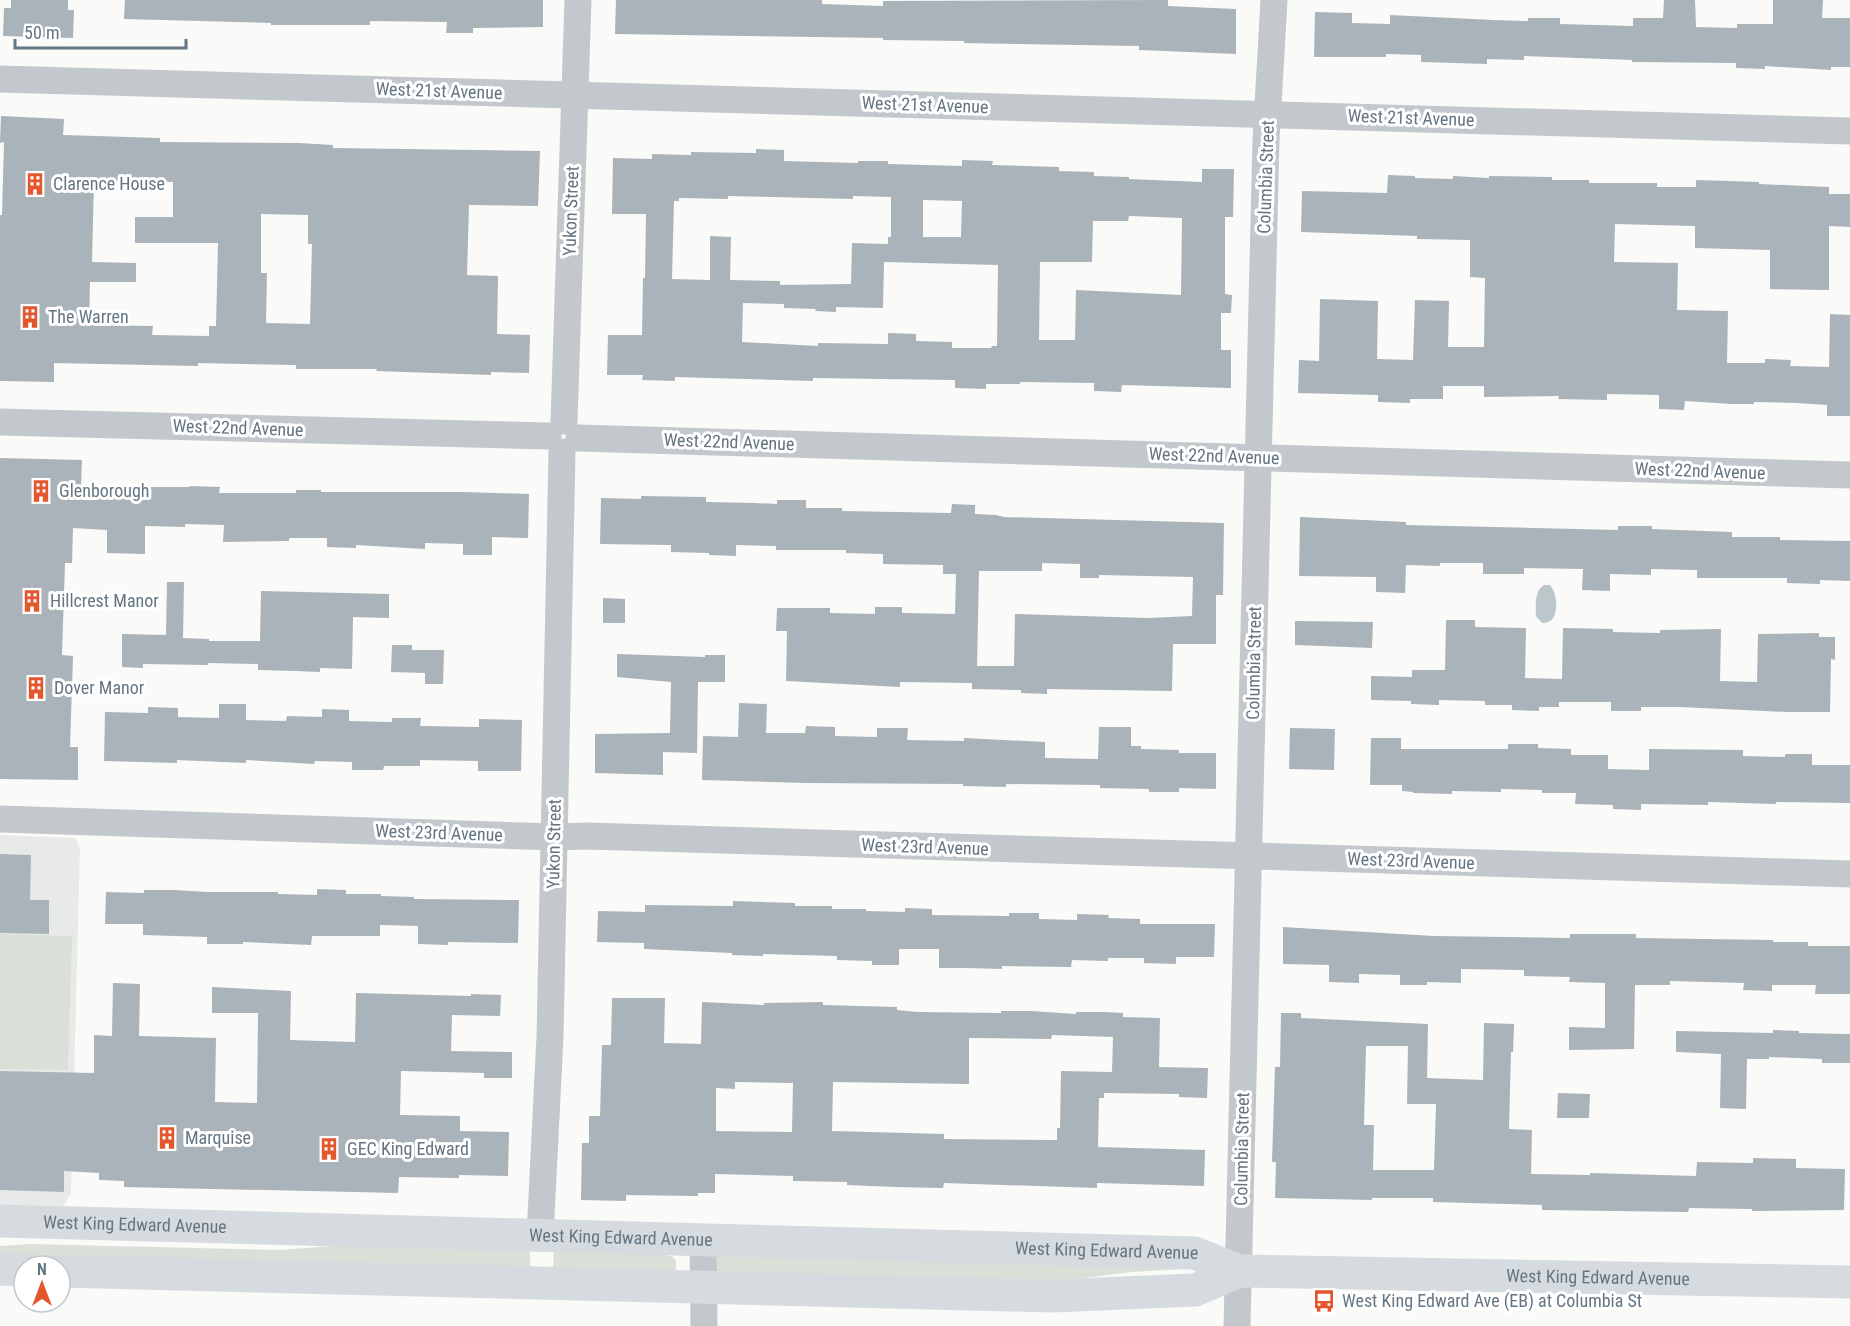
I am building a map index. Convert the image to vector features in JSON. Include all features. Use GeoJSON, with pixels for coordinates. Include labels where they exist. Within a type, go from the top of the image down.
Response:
{"type":"FeatureCollection","features":[{"type":"Feature","properties":{"kind":"main road","name":"West King Edward Avenue"},"geometry":{"type":"LineString","coordinates":[[0,1221],[1195,1252],[1239,1271],[1850,1282]]}},
{"type":"Feature","properties":{"kind":"main road","name":"West King Edward Avenue"},"geometry":{"type":"LineString","coordinates":[[72,1271],[1052,1296],[1196,1290],[1239,1271]]}},
{"type":"Feature","properties":{"kind":"street","name":"Yukon Street"},"geometry":{"type":"LineString","coordinates":[[540,1236],[550,1037],[563,437],[578,0]]}},
{"type":"Feature","properties":{"kind":"street","name":"Columbia Street"},"geometry":{"type":"LineString","coordinates":[[1237,1326],[1268,114],[1274,0]]}},
{"type":"Feature","properties":{"kind":"street","name":"West 21st Avenue"},"geometry":{"type":"LineString","coordinates":[[0,79],[1850,131]]}},
{"type":"Feature","properties":{"kind":"street","name":"West 22nd Avenue"},"geometry":{"type":"LineString","coordinates":[[0,422],[1850,475]]}},
{"type":"Feature","properties":{"kind":"street","name":"West 23rd Avenue"},"geometry":{"type":"LineString","coordinates":[[0,819],[1850,874]]}},
{"type":"Feature","properties":{"kind":"street"},"geometry":{"type":"LineString","coordinates":[[703,1240],[704,1326]]}},
{"type":"Feature","properties":{"kind":"shaded area"},"geometry":{"type":"Polygon","coordinates":[[[1544,585],[1550,585],[1553,590],[1556,608],[1552,619],[1542,623],[1536,616],[1536,603],[1537,595],[1544,585]]]}},
{"type":"Feature","properties":{"kind":"shaded area"},"geometry":{"type":"Polygon","coordinates":[[[0,835],[75,838],[80,848],[71,1194],[63,1206],[0,1205],[0,835]]]}},
{"type":"Feature","properties":{"kind":"shaded area"},"geometry":{"type":"Polygon","coordinates":[[[0,934],[72,936],[68,1070],[0,1069],[0,934]]]}},
{"type":"Feature","properties":{"kind":"shaded area"},"geometry":{"type":"Polygon","coordinates":[[[386,1242],[530,1251],[530,1271],[143,1266],[72,1262],[72,1254],[12,1254],[12,1258],[0,1257],[0,1246],[30,1244],[280,1250],[386,1242]]]}},
{"type":"Feature","properties":{"kind":"shaded area"},"geometry":{"type":"Polygon","coordinates":[[[554,1250],[649,1251],[673,1257],[676,1261],[676,1274],[553,1271],[554,1250]]]}},
{"type":"Feature","properties":{"kind":"shaded area"},"geometry":{"type":"Polygon","coordinates":[[[717,1254],[1184,1269],[1131,1272],[1045,1283],[715,1271],[717,1254]]]}},
{"type":"Feature","properties":{"kind":"building"},"geometry":{"type":"Polygon","coordinates":[[[11,0],[68,0],[68,10],[74,10],[73,38],[3,36],[4,8],[11,8],[11,0]]]}},
{"type":"Feature","properties":{"kind":"building"},"geometry":{"type":"Polygon","coordinates":[[[125,0],[543,0],[543,27],[473,28],[473,33],[446,33],[447,22],[370,21],[370,25],[271,25],[271,23],[124,19],[125,0]]]}},
{"type":"Feature","properties":{"kind":"building"},"geometry":{"type":"Polygon","coordinates":[[[616,0],[822,0],[822,4],[883,6],[883,1],[1168,0],[1168,6],[1236,9],[1236,54],[1139,50],[1139,46],[964,43],[964,41],[883,40],[883,38],[615,34],[616,0]]]}},
{"type":"Feature","properties":{"kind":"building"},"geometry":{"type":"Polygon","coordinates":[[[1664,0],[1695,0],[1696,27],[1737,28],[1737,24],[1773,24],[1773,0],[1823,0],[1822,18],[1850,18],[1850,67],[1831,67],[1831,70],[1765,66],[1765,69],[1736,68],[1736,63],[1632,62],[1632,60],[1524,56],[1524,60],[1487,59],[1487,64],[1421,62],[1421,55],[1314,57],[1315,12],[1352,13],[1352,23],[1390,24],[1390,15],[1528,21],[1528,18],[1560,18],[1560,24],[1633,26],[1633,18],[1663,18],[1664,0]]]}},
{"type":"Feature","properties":{"kind":"building"},"geometry":{"type":"Polygon","coordinates":[[[1,116],[64,119],[63,135],[160,138],[160,142],[299,143],[333,145],[333,148],[540,151],[538,206],[469,205],[467,275],[498,276],[497,334],[530,335],[529,373],[491,372],[491,375],[376,371],[377,369],[296,369],[296,365],[198,363],[198,366],[54,363],[54,382],[0,381],[0,215],[2,215],[4,142],[0,143],[1,116]],[[94,181],[92,262],[136,263],[136,282],[90,282],[89,325],[153,326],[152,335],[209,336],[209,326],[216,326],[218,243],[135,243],[135,217],[173,217],[173,182],[94,181]],[[261,214],[261,273],[267,273],[266,323],[310,324],[312,244],[308,244],[308,215],[261,214]]]}},
{"type":"Feature","properties":{"kind":"building"},"geometry":{"type":"Polygon","coordinates":[[[756,149],[784,150],[784,161],[858,163],[858,161],[888,161],[888,164],[962,166],[962,160],[993,161],[992,165],[1059,167],[1059,171],[1094,172],[1094,176],[1202,182],[1202,169],[1234,169],[1233,217],[1225,217],[1225,294],[1232,295],[1231,313],[1221,313],[1221,350],[1231,350],[1231,388],[1122,385],[1121,392],[1094,391],[1094,383],[1020,382],[1020,384],[986,384],[986,389],[955,388],[955,380],[813,378],[813,381],[675,377],[675,381],[642,380],[643,375],[607,375],[608,335],[642,335],[643,278],[645,278],[646,214],[612,214],[613,158],[652,159],[652,154],[691,155],[691,152],[756,153],[756,149]],[[728,196],[728,199],[679,198],[679,201],[674,201],[672,279],[710,280],[710,236],[731,237],[730,280],[780,281],[780,285],[851,284],[852,243],[888,244],[888,237],[891,237],[891,197],[853,196],[853,199],[728,196]],[[923,200],[923,237],[961,237],[962,201],[923,200]],[[1129,216],[1128,221],[1093,221],[1092,262],[1040,262],[1039,340],[1075,340],[1076,290],[1181,295],[1182,218],[1129,216]],[[884,262],[883,308],[836,307],[836,312],[784,308],[784,304],[743,303],[742,342],[818,346],[818,343],[888,344],[888,333],[916,334],[916,341],[952,342],[952,348],[991,348],[997,346],[998,265],[884,262]]]}},
{"type":"Feature","properties":{"kind":"building"},"geometry":{"type":"Polygon","coordinates":[[[1388,175],[1453,179],[1453,176],[1552,177],[1552,180],[1589,180],[1589,183],[1657,183],[1657,187],[1696,187],[1696,180],[1759,182],[1759,184],[1829,187],[1829,194],[1850,194],[1850,227],[1829,226],[1829,290],[1770,289],[1770,250],[1695,248],[1695,226],[1615,224],[1614,262],[1678,263],[1677,310],[1728,311],[1727,363],[1765,363],[1765,359],[1791,360],[1790,366],[1829,367],[1830,314],[1850,315],[1850,416],[1827,416],[1827,405],[1796,403],[1731,404],[1685,401],[1684,410],[1659,409],[1659,395],[1607,394],[1607,400],[1558,399],[1559,396],[1484,397],[1484,386],[1443,386],[1443,399],[1410,399],[1410,403],[1378,402],[1378,395],[1298,393],[1299,360],[1319,361],[1320,299],[1378,301],[1377,359],[1413,360],[1415,300],[1449,301],[1448,347],[1484,347],[1485,278],[1470,277],[1470,240],[1301,232],[1302,191],[1387,193],[1388,175]]]}},
{"type":"Feature","properties":{"kind":"building"},"geometry":{"type":"Polygon","coordinates":[[[0,458],[82,460],[81,487],[220,487],[219,493],[296,493],[296,490],[321,490],[321,492],[529,494],[528,538],[492,537],[492,555],[463,555],[463,544],[425,543],[425,549],[356,545],[356,548],[327,547],[327,538],[223,542],[224,525],[185,524],[185,527],[145,526],[145,554],[107,553],[107,530],[73,528],[72,563],[65,563],[62,655],[73,656],[70,747],[78,747],[78,780],[0,779],[0,458]]]}},
{"type":"Feature","properties":{"kind":"building"},"geometry":{"type":"Polygon","coordinates":[[[641,496],[706,497],[706,502],[777,504],[777,500],[806,500],[806,508],[951,513],[952,504],[975,505],[975,514],[1004,517],[1224,523],[1223,595],[1216,595],[1216,644],[1173,644],[1172,691],[1047,689],[1047,694],[1021,693],[1021,690],[972,689],[972,683],[900,682],[900,687],[786,681],[787,631],[776,631],[777,608],[830,608],[830,613],[875,614],[875,607],[902,607],[902,613],[955,614],[956,574],[943,574],[943,565],[883,564],[883,554],[846,553],[846,550],[776,550],[776,546],[736,545],[736,556],[671,552],[671,545],[600,544],[601,498],[641,499],[641,496]],[[1042,563],[1042,571],[979,571],[977,666],[1014,666],[1015,614],[1148,618],[1192,616],[1193,577],[1099,575],[1099,578],[1080,578],[1080,564],[1042,563]]]}},
{"type":"Feature","properties":{"kind":"building"},"geometry":{"type":"Polygon","coordinates":[[[1300,517],[1406,522],[1406,525],[1618,530],[1618,526],[1652,526],[1652,529],[1732,532],[1732,537],[1850,541],[1850,581],[1820,580],[1820,584],[1787,583],[1787,578],[1697,578],[1697,570],[1651,569],[1651,575],[1610,574],[1610,591],[1582,590],[1583,569],[1524,568],[1524,574],[1483,574],[1483,563],[1440,563],[1440,566],[1406,565],[1405,593],[1376,592],[1376,577],[1299,576],[1300,517]]]}},
{"type":"Feature","properties":{"kind":"building"},"geometry":{"type":"Polygon","coordinates":[[[167,582],[184,582],[183,638],[209,639],[209,641],[260,641],[261,591],[389,594],[389,618],[353,617],[352,669],[320,668],[320,672],[258,670],[258,664],[208,663],[208,665],[143,664],[143,668],[122,667],[122,634],[166,635],[167,582]]]}},
{"type":"Feature","properties":{"kind":"building"},"geometry":{"type":"Polygon","coordinates":[[[603,598],[625,599],[625,623],[603,623],[603,598]]]}},
{"type":"Feature","properties":{"kind":"building"},"geometry":{"type":"Polygon","coordinates":[[[1446,620],[1475,620],[1475,627],[1526,628],[1525,678],[1562,679],[1563,628],[1660,633],[1660,630],[1721,629],[1720,681],[1757,682],[1758,634],[1819,633],[1819,637],[1835,637],[1835,660],[1831,659],[1830,712],[1680,707],[1641,707],[1641,711],[1611,711],[1611,702],[1559,702],[1559,707],[1539,707],[1539,711],[1512,710],[1512,705],[1485,705],[1485,701],[1439,700],[1439,705],[1411,704],[1411,701],[1371,700],[1371,676],[1412,677],[1412,670],[1445,670],[1446,620]]]}},
{"type":"Feature","properties":{"kind":"building"},"geometry":{"type":"Polygon","coordinates":[[[1295,621],[1373,622],[1372,648],[1295,645],[1295,621]]]}},
{"type":"Feature","properties":{"kind":"building"},"geometry":{"type":"Polygon","coordinates":[[[392,645],[412,645],[412,650],[444,650],[443,684],[425,684],[425,673],[391,672],[392,645]]]}},
{"type":"Feature","properties":{"kind":"building"},"geometry":{"type":"Polygon","coordinates":[[[617,654],[705,657],[705,655],[725,655],[725,682],[698,682],[697,753],[663,752],[663,775],[595,773],[595,734],[670,733],[671,682],[617,677],[617,654]]]}},
{"type":"Feature","properties":{"kind":"building"},"geometry":{"type":"Polygon","coordinates":[[[739,703],[767,704],[766,733],[805,733],[806,726],[835,727],[835,736],[877,737],[877,728],[908,728],[907,740],[964,741],[964,738],[1045,742],[1045,758],[1098,759],[1099,727],[1131,727],[1131,746],[1141,746],[1141,749],[1179,750],[1179,753],[1216,753],[1216,789],[1179,788],[1179,792],[1149,792],[1149,789],[1100,788],[1100,785],[1006,784],[1006,787],[963,786],[963,784],[702,780],[703,736],[738,737],[739,703]]]}},
{"type":"Feature","properties":{"kind":"building"},"geometry":{"type":"Polygon","coordinates":[[[219,704],[246,704],[246,720],[286,721],[287,716],[322,717],[322,709],[349,710],[349,721],[392,722],[392,718],[421,718],[420,726],[479,727],[479,719],[522,720],[521,771],[478,771],[478,761],[420,760],[420,766],[384,766],[383,770],[352,770],[352,762],[315,761],[314,764],[246,760],[246,763],[177,760],[177,763],[104,761],[105,712],[148,713],[148,707],[178,708],[178,717],[219,718],[219,704]]]}},
{"type":"Feature","properties":{"kind":"building"},"geometry":{"type":"Polygon","coordinates":[[[1290,728],[1335,729],[1334,770],[1289,769],[1290,728]]]}},
{"type":"Feature","properties":{"kind":"building"},"geometry":{"type":"Polygon","coordinates":[[[1371,738],[1401,738],[1401,749],[1508,749],[1508,744],[1538,744],[1538,748],[1571,749],[1571,755],[1608,755],[1608,769],[1649,770],[1649,749],[1743,750],[1743,756],[1785,757],[1785,754],[1812,754],[1812,765],[1850,765],[1850,803],[1641,804],[1641,810],[1613,809],[1613,805],[1575,804],[1576,793],[1542,793],[1542,790],[1501,789],[1501,792],[1413,793],[1402,791],[1402,785],[1370,785],[1371,738]]]}},
{"type":"Feature","properties":{"kind":"building"},"geometry":{"type":"Polygon","coordinates":[[[0,854],[31,855],[30,900],[49,900],[49,934],[0,933],[0,854]]]}},
{"type":"Feature","properties":{"kind":"building"},"geometry":{"type":"Polygon","coordinates":[[[317,889],[346,890],[346,894],[381,894],[381,896],[414,897],[414,899],[519,900],[518,943],[418,944],[418,926],[380,925],[380,936],[312,936],[311,945],[243,942],[243,944],[207,944],[207,937],[143,935],[143,924],[105,924],[106,892],[144,893],[144,890],[174,890],[317,895],[317,889]]]}},
{"type":"Feature","properties":{"kind":"building"},"geometry":{"type":"Polygon","coordinates":[[[733,901],[795,903],[795,906],[832,906],[832,909],[866,909],[866,911],[905,912],[905,908],[932,909],[932,915],[1009,916],[1009,913],[1039,913],[1039,919],[1077,920],[1077,914],[1109,915],[1108,918],[1140,919],[1140,924],[1215,924],[1214,957],[1176,957],[1176,964],[1144,963],[1144,958],[1108,958],[1108,961],[1072,960],[1071,967],[939,968],[939,949],[899,949],[899,965],[872,965],[872,961],[837,960],[837,956],[732,955],[732,953],[644,949],[644,943],[597,942],[598,911],[645,912],[645,905],[733,906],[733,901]]]}},
{"type":"Feature","properties":{"kind":"building"},"geometry":{"type":"Polygon","coordinates":[[[1283,927],[1433,936],[1570,938],[1570,934],[1636,934],[1636,938],[1773,940],[1773,942],[1808,942],[1808,946],[1850,946],[1850,994],[1815,994],[1816,985],[1772,985],[1772,991],[1743,990],[1744,983],[1670,981],[1670,985],[1635,985],[1634,1049],[1569,1050],[1569,1027],[1605,1028],[1605,983],[1569,982],[1570,977],[1524,976],[1524,970],[1461,969],[1461,983],[1427,982],[1427,985],[1400,985],[1400,975],[1359,974],[1359,983],[1329,982],[1329,965],[1283,964],[1283,927]]]}},
{"type":"Feature","properties":{"kind":"building"},"geometry":{"type":"Polygon","coordinates":[[[113,983],[140,984],[139,1036],[216,1038],[215,1102],[257,1103],[258,1013],[212,1013],[212,987],[291,991],[290,1040],[355,1042],[356,993],[501,995],[500,1016],[452,1015],[451,1051],[512,1052],[512,1078],[484,1078],[484,1073],[401,1071],[400,1115],[460,1116],[460,1131],[509,1132],[508,1176],[399,1177],[398,1193],[124,1187],[124,1181],[99,1180],[99,1173],[64,1171],[64,1192],[0,1190],[0,1071],[94,1073],[94,1035],[112,1036],[113,983]]]}},
{"type":"Feature","properties":{"kind":"building"},"geometry":{"type":"Polygon","coordinates":[[[612,998],[665,998],[664,1043],[701,1044],[702,1002],[764,1005],[764,1003],[823,1002],[823,1005],[897,1007],[897,1010],[917,1012],[1031,1011],[1076,1014],[1076,1012],[1105,1012],[1123,1013],[1123,1017],[1160,1018],[1159,1067],[1208,1068],[1207,1098],[1179,1097],[1179,1094],[1104,1093],[1104,1098],[1099,1098],[1098,1147],[1205,1150],[1204,1186],[1097,1183],[1097,1188],[944,1183],[943,1188],[896,1187],[847,1185],[847,1182],[793,1181],[793,1176],[715,1174],[715,1193],[698,1193],[698,1196],[626,1195],[626,1201],[581,1200],[582,1143],[589,1143],[589,1116],[600,1116],[602,1045],[611,1045],[612,998]],[[1052,1035],[1051,1039],[969,1038],[969,1084],[833,1082],[832,1131],[944,1134],[944,1139],[1057,1140],[1057,1128],[1060,1128],[1061,1071],[1112,1072],[1113,1037],[1052,1035]],[[735,1082],[735,1089],[716,1088],[716,1131],[792,1132],[793,1083],[735,1082]]]}},
{"type":"Feature","properties":{"kind":"building"},"geometry":{"type":"Polygon","coordinates":[[[1281,1013],[1301,1013],[1301,1018],[1428,1024],[1427,1078],[1483,1080],[1484,1023],[1514,1024],[1509,1129],[1532,1130],[1531,1174],[1696,1176],[1697,1162],[1753,1163],[1753,1158],[1796,1159],[1796,1168],[1845,1169],[1844,1210],[1752,1211],[1752,1209],[1689,1208],[1688,1212],[1542,1210],[1542,1205],[1433,1202],[1433,1198],[1372,1198],[1372,1200],[1275,1198],[1276,1162],[1272,1162],[1275,1067],[1280,1067],[1281,1013]],[[1366,1046],[1364,1125],[1374,1125],[1373,1170],[1434,1170],[1436,1104],[1407,1104],[1408,1046],[1366,1046]]]}},
{"type":"Feature","properties":{"kind":"building"},"geometry":{"type":"Polygon","coordinates":[[[1773,1030],[1850,1034],[1850,1063],[1822,1063],[1822,1059],[1769,1057],[1769,1059],[1747,1059],[1746,1109],[1720,1108],[1721,1054],[1676,1052],[1676,1031],[1773,1033],[1773,1030]]]}},
{"type":"Feature","properties":{"kind":"building"},"geometry":{"type":"Polygon","coordinates":[[[1558,1093],[1590,1094],[1589,1118],[1557,1118],[1558,1093]]]}},
{"type":"Feature","properties":{"kind":"place","name":"Clarence House"},"geometry":{"type":"Point","coordinates":[35,184]}},
{"type":"Feature","properties":{"kind":"place","name":"The Warren"},"geometry":{"type":"Point","coordinates":[30,317]}},
{"type":"Feature","properties":{"kind":"place","name":"Glenborough"},"geometry":{"type":"Point","coordinates":[41,491]}},
{"type":"Feature","properties":{"kind":"place","name":"Hillcrest Manor"},"geometry":{"type":"Point","coordinates":[32,601]}},
{"type":"Feature","properties":{"kind":"place","name":"Dover Manor"},"geometry":{"type":"Point","coordinates":[36,688]}},
{"type":"Feature","properties":{"kind":"place","name":"Marquise"},"geometry":{"type":"Point","coordinates":[167,1138]}},
{"type":"Feature","properties":{"kind":"place","name":"GEC King Edward"},"geometry":{"type":"Point","coordinates":[329,1149]}},
{"type":"Feature","properties":{"kind":"place","name":"West King Edward Ave (EB) at Columbia St"},"geometry":{"type":"Point","coordinates":[1324,1301]}}]}
